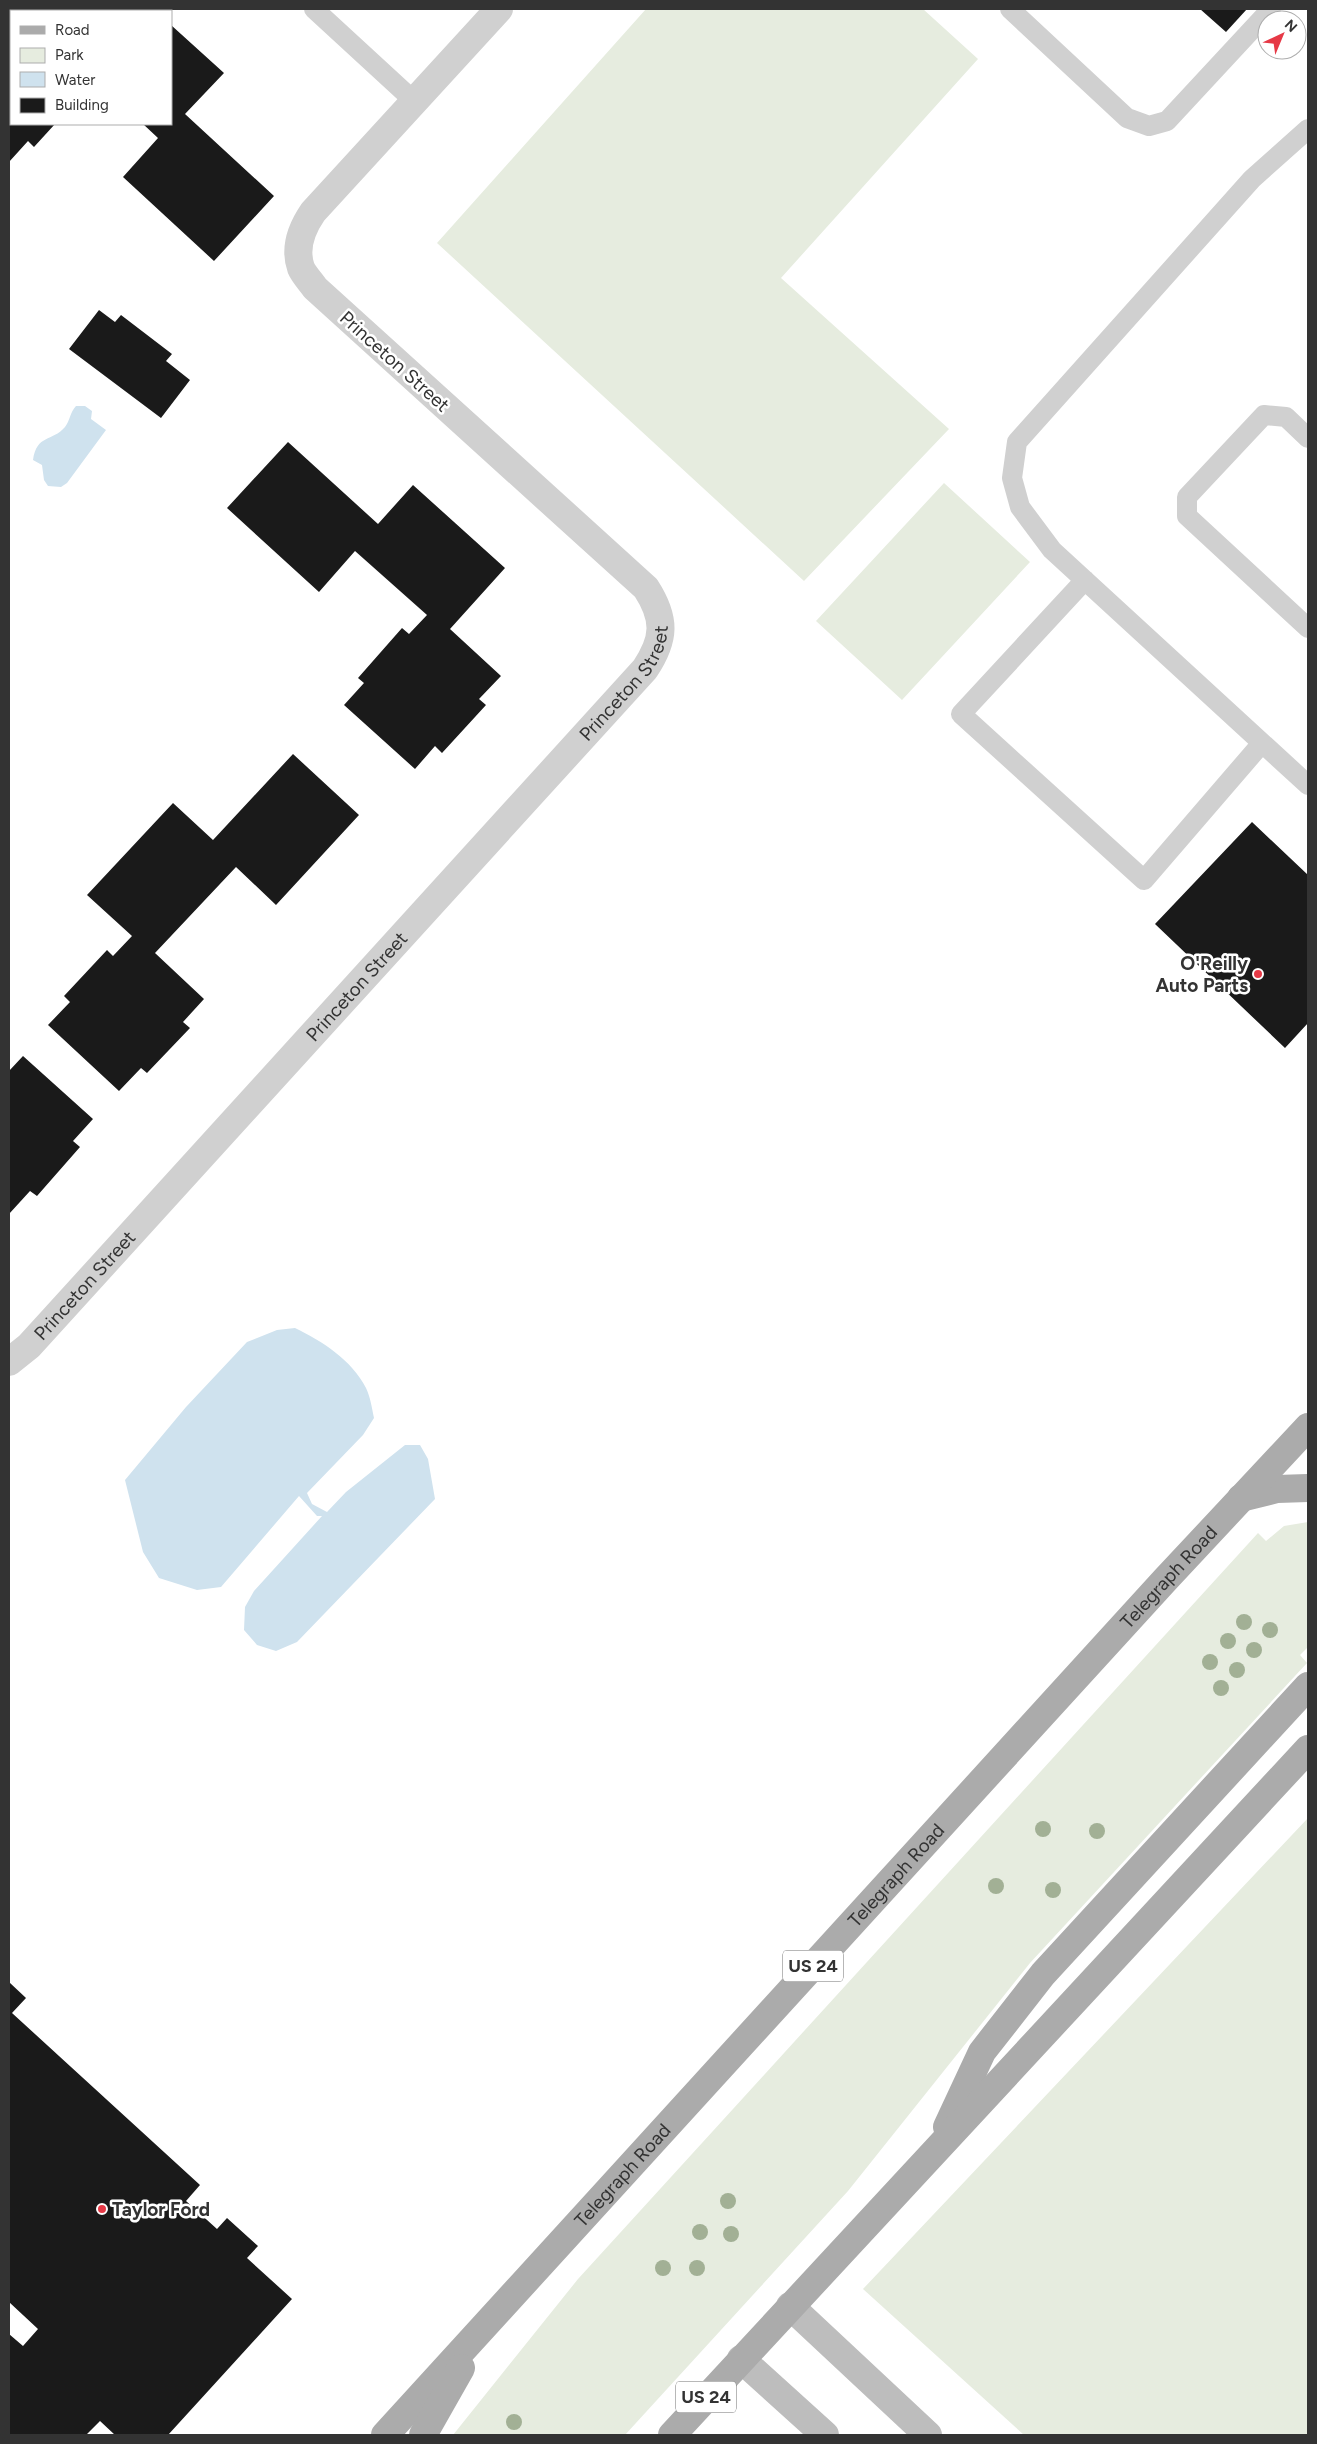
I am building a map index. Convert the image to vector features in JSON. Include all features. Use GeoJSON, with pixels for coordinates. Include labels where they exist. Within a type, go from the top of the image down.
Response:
{"type":"FeatureCollection","features":[{"type":"Feature","properties":{"kind":"main road","name":"Telegraph Road"},"geometry":{"type":"LineString","coordinates":[[385,2435],[1308,1427]]}},
{"type":"Feature","properties":{"kind":"main road"},"geometry":{"type":"LineString","coordinates":[[1241,1498],[1277,1490],[1308,1488]]}},
{"type":"Feature","properties":{"kind":"main road"},"geometry":{"type":"LineString","coordinates":[[937,2149],[982,2052],[1043,1974],[1308,1686]]}},
{"type":"Feature","properties":{"kind":"main road","name":"US 24"},"geometry":{"type":"LineString","coordinates":[[672,2435],[740,2359],[1308,1749]]}},
{"type":"Feature","properties":{"kind":"main road"},"geometry":{"type":"LineString","coordinates":[[790,2306],[928,2435]]}},
{"type":"Feature","properties":{"kind":"main road"},"geometry":{"type":"LineString","coordinates":[[423,2435],[487,2323]]}},
{"type":"Feature","properties":{"kind":"main road"},"geometry":{"type":"LineString","coordinates":[[740,2359],[825,2435]]}},
{"type":"Feature","properties":{"kind":"street","name":"Princeton Street"},"geometry":{"type":"LineString","coordinates":[[9,1362],[29,1346],[638,677],[656,654],[660,642],[661,623],[657,605],[646,588],[315,288],[301,268],[298,248],[303,226],[313,212],[498,9]]}},
{"type":"Feature","properties":{"kind":"lane"},"geometry":{"type":"LineString","coordinates":[[314,9],[414,101]]}},
{"type":"Feature","properties":{"kind":"lane"},"geometry":{"type":"LineString","coordinates":[[1010,9],[1128,118],[1149,126],[1167,121],[1271,9]]}},
{"type":"Feature","properties":{"kind":"lane"},"geometry":{"type":"LineString","coordinates":[[1308,129],[1252,179],[1017,442],[1012,478],[1020,507],[1052,550],[1308,785]]}},
{"type":"Feature","properties":{"kind":"lane"},"geometry":{"type":"LineString","coordinates":[[1308,438],[1286,417],[1264,414],[1187,497],[1187,516],[1308,628]]}},
{"type":"Feature","properties":{"kind":"lane"},"geometry":{"type":"LineString","coordinates":[[1085,580],[961,714],[1144,880],[1262,742]]}},
{"type":"Feature","properties":{"kind":"green space"},"geometry":{"type":"Polygon","coordinates":[[[646,9],[923,9],[978,59],[781,278],[949,429],[804,581],[437,243],[646,9]]]}},
{"type":"Feature","properties":{"kind":"green space"},"geometry":{"type":"Polygon","coordinates":[[[944,483],[1030,562],[902,700],[816,621],[944,483]]]}},
{"type":"Feature","properties":{"kind":"green space"},"geometry":{"type":"Polygon","coordinates":[[[1308,1522],[1308,1647],[1300,1655],[1307,1663],[1030,1963],[848,2191],[625,2435],[453,2435],[578,2279],[1258,1533],[1266,1541],[1284,1526],[1308,1522]]]}},
{"type":"Feature","properties":{"kind":"green space"},"geometry":{"type":"Polygon","coordinates":[[[1308,1818],[1308,2435],[1024,2435],[863,2289],[1308,1818]]]}},
{"type":"Feature","properties":{"kind":"water"},"geometry":{"type":"Polygon","coordinates":[[[76,406],[85,406],[92,411],[91,419],[106,430],[67,483],[61,487],[48,486],[44,480],[42,465],[33,460],[35,452],[41,442],[60,432],[65,427],[76,406]]]}},
{"type":"Feature","properties":{"kind":"water"},"geometry":{"type":"Polygon","coordinates":[[[295,1328],[326,1345],[353,1369],[367,1391],[374,1418],[363,1435],[307,1493],[312,1504],[327,1512],[346,1492],[405,1445],[420,1445],[428,1459],[435,1499],[297,1642],[276,1651],[257,1645],[244,1630],[245,1607],[254,1591],[322,1516],[317,1516],[299,1496],[221,1587],[197,1590],[159,1578],[143,1552],[125,1480],[186,1407],[247,1342],[277,1330],[295,1328]]]}},
{"type":"Feature","properties":{"kind":"building"},"geometry":{"type":"Polygon","coordinates":[[[153,9],[154,10],[108,10],[153,9]]]}},
{"type":"Feature","properties":{"kind":"building"},"geometry":{"type":"Polygon","coordinates":[[[1200,9],[1247,9],[1226,32],[1200,9]]]}},
{"type":"Feature","properties":{"kind":"building"},"geometry":{"type":"Polygon","coordinates":[[[10,18],[10,125],[54,125],[34,147],[28,141],[9,162],[10,18]]]}},
{"type":"Feature","properties":{"kind":"building"},"geometry":{"type":"Polygon","coordinates":[[[172,26],[224,73],[185,114],[274,196],[214,261],[123,177],[158,138],[144,125],[172,125],[172,26]]]}},
{"type":"Feature","properties":{"kind":"building"},"geometry":{"type":"Polygon","coordinates":[[[99,310],[115,322],[121,315],[172,354],[166,361],[190,380],[161,418],[69,349],[99,310]]]}},
{"type":"Feature","properties":{"kind":"building"},"geometry":{"type":"Polygon","coordinates":[[[288,442],[378,524],[413,485],[505,568],[450,629],[501,676],[479,699],[486,705],[442,753],[435,746],[415,769],[344,705],[364,683],[358,678],[402,628],[409,634],[427,615],[355,551],[319,592],[227,508],[288,442]]]}},
{"type":"Feature","properties":{"kind":"building"},"geometry":{"type":"Polygon","coordinates":[[[293,754],[359,815],[276,905],[236,867],[155,953],[204,999],[183,1022],[190,1028],[147,1073],[141,1068],[119,1091],[48,1025],[70,1002],[64,996],[107,950],[113,956],[132,936],[87,895],[173,803],[213,840],[293,754]]]}},
{"type":"Feature","properties":{"kind":"building","name":"O'Reilly Auto Parts"},"geometry":{"type":"Polygon","coordinates":[[[1252,822],[1308,875],[1308,1023],[1285,1048],[1155,924],[1252,822]]]}},
{"type":"Feature","properties":{"kind":"building"},"geometry":{"type":"Polygon","coordinates":[[[23,1056],[93,1119],[73,1141],[80,1147],[37,1196],[30,1191],[9,1214],[9,1071],[23,1056]]]}},
{"type":"Feature","properties":{"kind":"building","name":"Taylor Ford"},"geometry":{"type":"Polygon","coordinates":[[[9,1982],[26,1998],[12,2013],[200,2185],[186,2201],[217,2229],[227,2218],[258,2246],[247,2258],[292,2299],[168,2435],[115,2435],[100,2421],[86,2435],[9,2435],[9,2334],[23,2346],[38,2329],[9,2302],[9,1982]]]}},
{"type":"Feature","properties":{"kind":"place","name":"O'Reilly Auto Parts"},"geometry":{"type":"Point","coordinates":[1258,974]}},
{"type":"Feature","properties":{"kind":"place","name":"Taylor Ford"},"geometry":{"type":"Point","coordinates":[102,2209]}}]}
